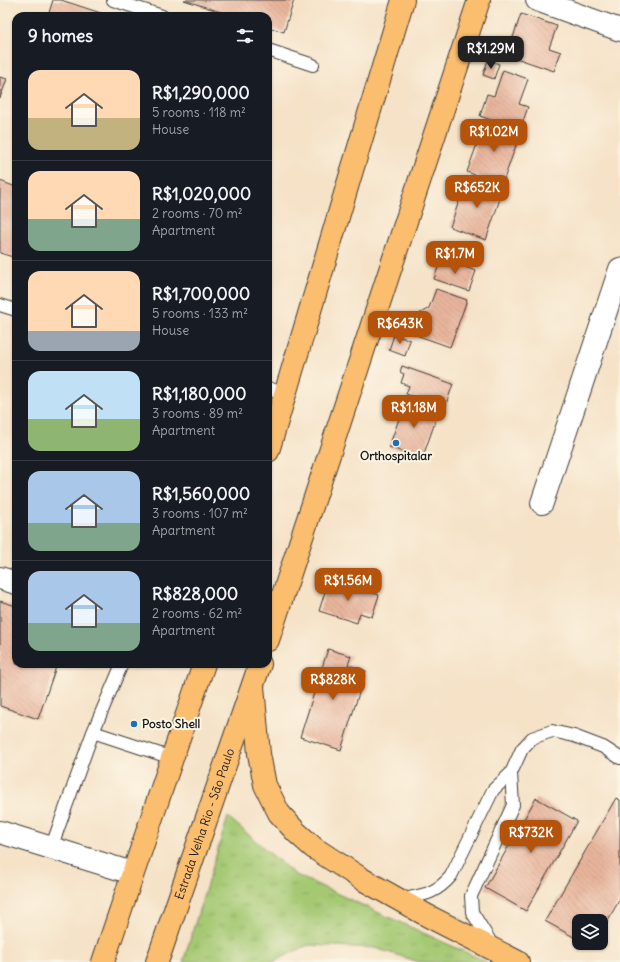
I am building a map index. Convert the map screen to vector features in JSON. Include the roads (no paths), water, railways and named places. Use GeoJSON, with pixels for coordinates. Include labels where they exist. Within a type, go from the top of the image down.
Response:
{"type":"FeatureCollection","features":[{"type":"Feature","properties":{"kind":"main road"},"geometry":{"type":"LineString","coordinates":[[272,421],[276,391],[403,0]]}},
{"type":"Feature","properties":{"kind":"main road"},"geometry":{"type":"LineString","coordinates":[[272,628],[479,0]]}},
{"type":"Feature","properties":{"kind":"main road"},"geometry":{"type":"LineString","coordinates":[[103,962],[203,668]]}},
{"type":"Feature","properties":{"kind":"main road","name":"Estrada Velha Rio - São Paulo"},"geometry":{"type":"LineString","coordinates":[[157,962],[259,668]]}},
{"type":"Feature","properties":{"kind":"main road"},"geometry":{"type":"LineString","coordinates":[[253,686],[259,754],[265,785],[279,813],[296,832],[314,848],[362,879],[518,962]]}},
{"type":"Feature","properties":{"kind":"street"},"geometry":{"type":"LineString","coordinates":[[537,0],[620,30]]}},
{"type":"Feature","properties":{"kind":"street"},"geometry":{"type":"LineString","coordinates":[[542,502],[620,269]]}},
{"type":"Feature","properties":{"kind":"street"},"geometry":{"type":"LineString","coordinates":[[0,578],[12,582]]}},
{"type":"Feature","properties":{"kind":"street"},"geometry":{"type":"LineString","coordinates":[[0,832],[132,874]]}},
{"type":"Feature","properties":{"kind":"lane"},"geometry":{"type":"LineString","coordinates":[[113,0],[150,12]]}},
{"type":"Feature","properties":{"kind":"lane"},"geometry":{"type":"LineString","coordinates":[[272,51],[313,65]]}},
{"type":"Feature","properties":{"kind":"lane"},"geometry":{"type":"LineString","coordinates":[[0,305],[12,309]]}},
{"type":"Feature","properties":{"kind":"lane"},"geometry":{"type":"LineString","coordinates":[[51,848],[92,732],[120,668]]}},
{"type":"Feature","properties":{"kind":"lane"},"geometry":{"type":"LineString","coordinates":[[399,900],[431,893],[443,885],[451,876],[493,790],[511,773],[522,749],[532,738],[552,731],[574,736],[603,747],[620,758]]}},
{"type":"Feature","properties":{"kind":"lane"},"geometry":{"type":"LineString","coordinates":[[92,732],[172,758]]}},
{"type":"Feature","properties":{"kind":"lane"},"geometry":{"type":"LineString","coordinates":[[497,951],[472,912],[471,896],[513,805],[511,773]]}},
{"type":"Feature","properties":{"kind":"place","name":"Orthospitalar"},"geometry":{"type":"Point","coordinates":[396,443]}},
{"type":"Feature","properties":{"kind":"place","name":"Posto Shell"},"geometry":{"type":"Point","coordinates":[134,724]}}]}
